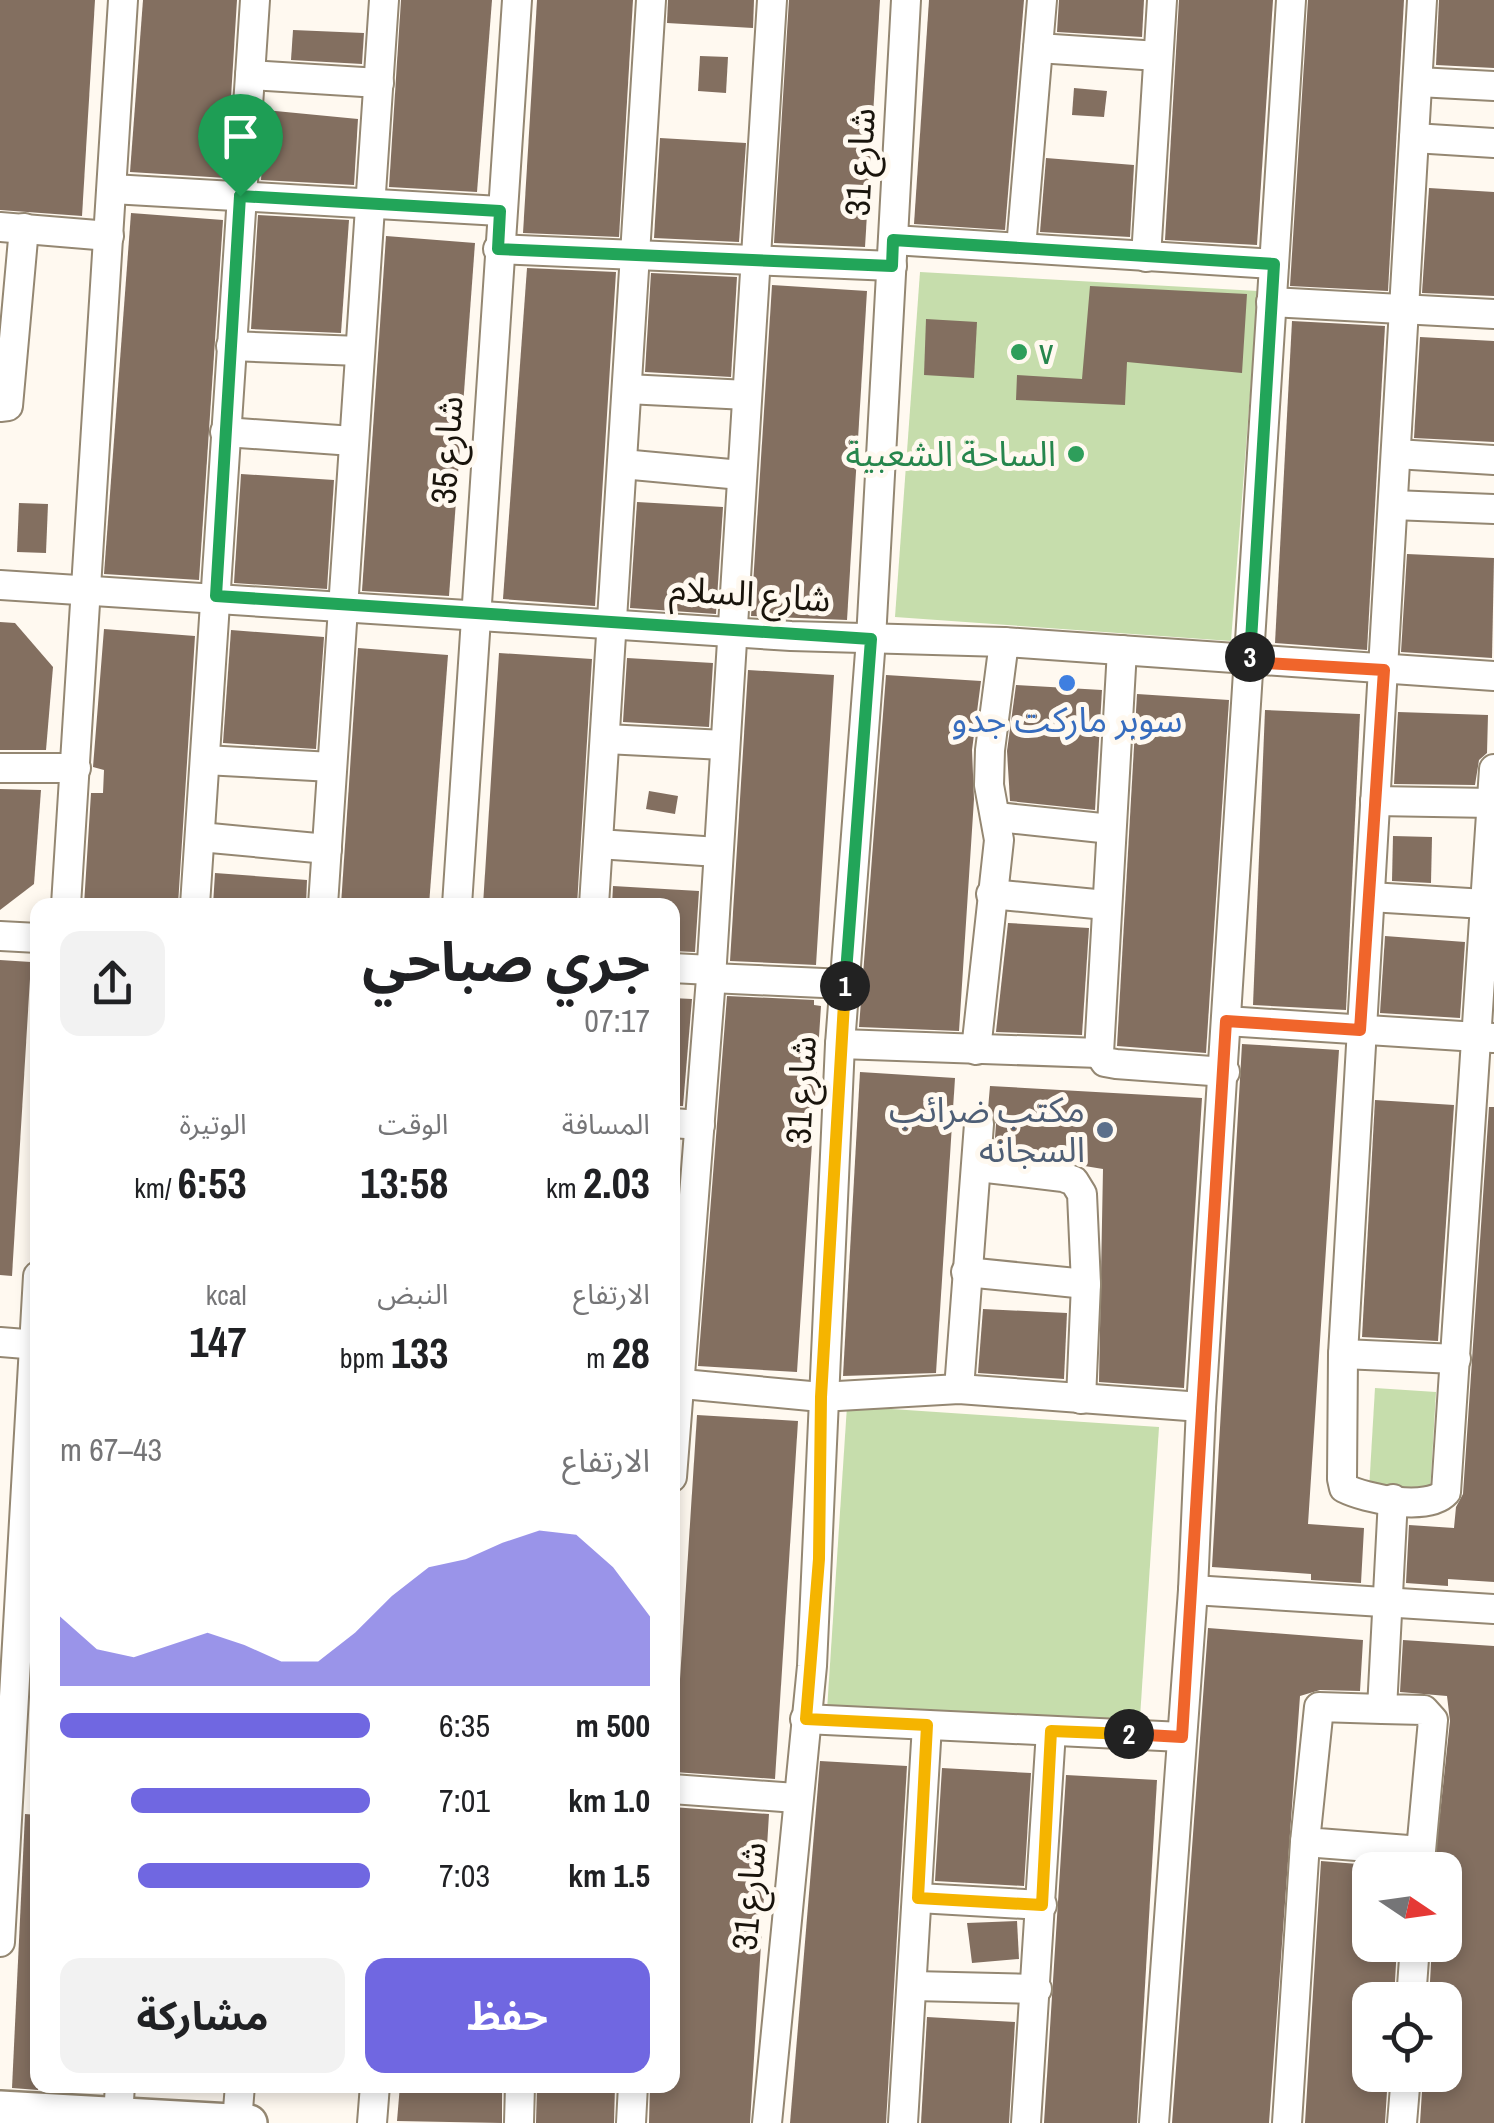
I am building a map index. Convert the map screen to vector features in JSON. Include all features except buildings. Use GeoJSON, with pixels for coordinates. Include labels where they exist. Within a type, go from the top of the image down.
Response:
{"type":"FeatureCollection","features":[{"type":"Feature","properties":{"kind":"main road"},"geometry":{"type":"LineString","coordinates":[[0,2109],[119,2100],[249,2123]]}},
{"type":"Feature","properties":{"kind":"street"},"geometry":{"type":"LineString","coordinates":[[67,898],[90,590],[123,0]]}},
{"type":"Feature","properties":{"kind":"street"},"geometry":{"type":"LineString","coordinates":[[196,898],[255,0]]}},
{"type":"Feature","properties":{"kind":"street"},"geometry":{"type":"LineString","coordinates":[[323,898],[384,0]]}},
{"type":"Feature","properties":{"kind":"street","name":"شارع 35"},"geometry":{"type":"LineString","coordinates":[[457,898],[516,0]]}},
{"type":"Feature","properties":{"kind":"street"},"geometry":{"type":"LineString","coordinates":[[594,898],[651,0]]}},
{"type":"Feature","properties":{"kind":"street"},"geometry":{"type":"LineString","coordinates":[[680,1302],[686,1124],[711,974],[772,0]]}},
{"type":"Feature","properties":{"kind":"street","name":"شارع 31"},"geometry":{"type":"LineString","coordinates":[[767,2123],[806,1719],[822,1492],[821,1397],[840,1044],[871,639],[906,0]]}},
{"type":"Feature","properties":{"kind":"street"},"geometry":{"type":"LineString","coordinates":[[1021,248],[1042,0]]}},
{"type":"Feature","properties":{"kind":"street"},"geometry":{"type":"LineString","coordinates":[[1146,257],[1162,0]]}},
{"type":"Feature","properties":{"kind":"street"},"geometry":{"type":"LineString","coordinates":[[1154,2123],[1194,1590],[1201,1407],[1291,0]]}},
{"type":"Feature","properties":{"kind":"street"},"geometry":{"type":"LineString","coordinates":[[1422,0],[1343,1354],[1344,1488],[1393,1499],[1430,1501],[1446,1492],[1486,1038],[1485,904],[1494,769]]}},
{"type":"Feature","properties":{"kind":"street"},"geometry":{"type":"LineString","coordinates":[[1038,48],[1158,56]]}},
{"type":"Feature","properties":{"kind":"street"},"geometry":{"type":"LineString","coordinates":[[250,75],[378,83]]}},
{"type":"Feature","properties":{"kind":"street"},"geometry":{"type":"LineString","coordinates":[[1418,82],[1494,86]]}},
{"type":"Feature","properties":{"kind":"street"},"geometry":{"type":"LineString","coordinates":[[1414,138],[1494,143]]}},
{"type":"Feature","properties":{"kind":"street"},"geometry":{"type":"LineString","coordinates":[[112,189],[500,211]]}},
{"type":"Feature","properties":{"kind":"street"},"geometry":{"type":"LineString","coordinates":[[0,407],[8,406],[12,228],[109,236]]}},
{"type":"Feature","properties":{"kind":"street"},"geometry":{"type":"LineString","coordinates":[[498,249],[756,261],[1021,248],[1274,264]]}},
{"type":"Feature","properties":{"kind":"street"},"geometry":{"type":"LineString","coordinates":[[1271,302],[1494,314]]}},
{"type":"Feature","properties":{"kind":"street"},"geometry":{"type":"LineString","coordinates":[[230,346],[360,351]]}},
{"type":"Feature","properties":{"kind":"street"},"geometry":{"type":"LineString","coordinates":[[627,389],[747,395]]}},
{"type":"Feature","properties":{"kind":"street"},"geometry":{"type":"LineString","coordinates":[[225,432],[353,441]]}},
{"type":"Feature","properties":{"kind":"street"},"geometry":{"type":"LineString","coordinates":[[1396,454],[1494,460]]}},
{"type":"Feature","properties":{"kind":"street"},"geometry":{"type":"LineString","coordinates":[[622,464],[742,475]]}},
{"type":"Feature","properties":{"kind":"street"},"geometry":{"type":"LineString","coordinates":[[1393,505],[1494,510]]}},
{"type":"Feature","properties":{"kind":"street","name":"شارع السلام"},"geometry":{"type":"LineString","coordinates":[[0,586],[216,596],[731,632],[1004,642],[1494,676]]}},
{"type":"Feature","properties":{"kind":"street"},"geometry":{"type":"LineString","coordinates":[[976,1050],[999,840],[990,785],[990,750],[1004,642]]}},
{"type":"Feature","properties":{"kind":"street"},"geometry":{"type":"LineString","coordinates":[[1122,650],[1099,1053],[1104,1062],[1116,1064],[1225,1072]]}},
{"type":"Feature","properties":{"kind":"street"},"geometry":{"type":"LineString","coordinates":[[606,738],[724,746]]}},
{"type":"Feature","properties":{"kind":"street"},"geometry":{"type":"LineString","coordinates":[[205,760],[332,768]]}},
{"type":"Feature","properties":{"kind":"street"},"geometry":{"type":"LineString","coordinates":[[0,768],[76,768]]}},
{"type":"Feature","properties":{"kind":"street"},"geometry":{"type":"LineString","coordinates":[[1375,800],[1492,804]]}},
{"type":"Feature","properties":{"kind":"street"},"geometry":{"type":"LineString","coordinates":[[997,817],[1111,829]]}},
{"type":"Feature","properties":{"kind":"street"},"geometry":{"type":"LineString","coordinates":[[200,837],[327,848]]}},
{"type":"Feature","properties":{"kind":"street"},"geometry":{"type":"LineString","coordinates":[[598,844],[718,852]]}},
{"type":"Feature","properties":{"kind":"street"},"geometry":{"type":"LineString","coordinates":[[991,894],[1106,905]]}},
{"type":"Feature","properties":{"kind":"street"},"geometry":{"type":"LineString","coordinates":[[1370,897],[1485,904]]}},
{"type":"Feature","properties":{"kind":"street"},"geometry":{"type":"LineString","coordinates":[[0,936],[30,938]]}},
{"type":"Feature","properties":{"kind":"street"},"geometry":{"type":"LineString","coordinates":[[680,969],[845,984]]}},
{"type":"Feature","properties":{"kind":"street"},"geometry":{"type":"LineString","coordinates":[[1226,1021],[1486,1038]]}},
{"type":"Feature","properties":{"kind":"street"},"geometry":{"type":"LineString","coordinates":[[840,1044],[1099,1053]]}},
{"type":"Feature","properties":{"kind":"street"},"geometry":{"type":"LineString","coordinates":[[959,1388],[979,1124]]}},
{"type":"Feature","properties":{"kind":"street"},"geometry":{"type":"LineString","coordinates":[[978,1167],[1074,1182],[1082,1194],[1086,1284],[1080,1399]]}},
{"type":"Feature","properties":{"kind":"street"},"geometry":{"type":"LineString","coordinates":[[966,1272],[1086,1284]]}},
{"type":"Feature","properties":{"kind":"street"},"geometry":{"type":"LineString","coordinates":[[0,1342],[30,1344]]}},
{"type":"Feature","properties":{"kind":"street"},"geometry":{"type":"LineString","coordinates":[[1343,1354],[1456,1359]]}},
{"type":"Feature","properties":{"kind":"street"},"geometry":{"type":"LineString","coordinates":[[680,1384],[821,1397],[959,1388],[1201,1407]]}},
{"type":"Feature","properties":{"kind":"street"},"geometry":{"type":"LineString","coordinates":[[1382,1709],[1393,1499]]}},
{"type":"Feature","properties":{"kind":"street"},"geometry":{"type":"LineString","coordinates":[[0,1942],[6,1738],[26,1691],[30,1518]]}},
{"type":"Feature","properties":{"kind":"street"},"geometry":{"type":"LineString","coordinates":[[1194,1590],[1494,1609]]}},
{"type":"Feature","properties":{"kind":"street"},"geometry":{"type":"LineString","coordinates":[[1287,2123],[1305,1842],[1319,1707],[1424,1710],[1433,1720],[1421,1852]]}},
{"type":"Feature","properties":{"kind":"street"},"geometry":{"type":"LineString","coordinates":[[806,1719],[1182,1737]]}},
{"type":"Feature","properties":{"kind":"street"},"geometry":{"type":"LineString","coordinates":[[903,2123],[927,1725]]}},
{"type":"Feature","properties":{"kind":"street"},"geometry":{"type":"LineString","coordinates":[[1026,2123],[1038,1989],[1051,1731]]}},
{"type":"Feature","properties":{"kind":"street"},"geometry":{"type":"LineString","coordinates":[[680,1790],[796,1798]]}},
{"type":"Feature","properties":{"kind":"street"},"geometry":{"type":"LineString","coordinates":[[1305,1842],[1369,1852]]}},
{"type":"Feature","properties":{"kind":"street"},"geometry":{"type":"LineString","coordinates":[[918,1898],[1042,1905]]}},
{"type":"Feature","properties":{"kind":"street"},"geometry":{"type":"LineString","coordinates":[[913,1986],[1038,1989]]}},
{"type":"Feature","properties":{"kind":"street"},"geometry":{"type":"LineString","coordinates":[[1402,2123],[1405,2092]]}},
{"type":"Feature","properties":{"kind":"street"},"geometry":{"type":"LineString","coordinates":[[237,2122],[239,2093]]}},
{"type":"Feature","properties":{"kind":"street"},"geometry":{"type":"LineString","coordinates":[[372,2123],[375,2093]]}},
{"type":"Feature","properties":{"kind":"street"},"geometry":{"type":"LineString","coordinates":[[519,2123],[520,2093]]}},
{"type":"Feature","properties":{"kind":"street"},"geometry":{"type":"LineString","coordinates":[[632,2123],[633,2093]]}},
{"type":"Feature","properties":{"kind":"green space","name":"الساحة الشعبية"},"geometry":{"type":"Polygon","coordinates":[[[920,272],[1258,291],[1231,641],[895,617],[920,272]]]}},
{"type":"Feature","properties":{"kind":"green space"},"geometry":{"type":"Polygon","coordinates":[[[1375,1388],[1436,1392],[1430,1493],[1369,1490],[1375,1388]]]}},
{"type":"Feature","properties":{"kind":"green space"},"geometry":{"type":"Polygon","coordinates":[[[847,1406],[1159,1427],[1139,1733],[827,1710],[847,1406]]]}},
{"type":"Feature","properties":{"kind":"place","name":"v"},"geometry":{"type":"Point","coordinates":[1019,352]}},
{"type":"Feature","properties":{"kind":"place","name":"الساحة الشعبية"},"geometry":{"type":"Point","coordinates":[1076,454]}},
{"type":"Feature","properties":{"kind":"place","name":"سوبر ماركت جدو"},"geometry":{"type":"Point","coordinates":[1067,683]}},
{"type":"Feature","properties":{"kind":"place","name":"مكتب ضرائب السجانه"},"geometry":{"type":"Point","coordinates":[1105,1130]}},
{"type":"Feature","properties":{"kind":"route"},"geometry":{"type":"LineString","coordinates":[[240,196],[500,211],[498,249],[892,266],[893,240],[1274,264],[1250,662],[1384,670],[1360,1030],[1226,1021],[1182,1737],[1051,1731],[1042,1905],[918,1898],[927,1725],[806,1719],[819,1559],[821,1397],[840,1044],[871,639],[216,596],[240,196]]}}]}
